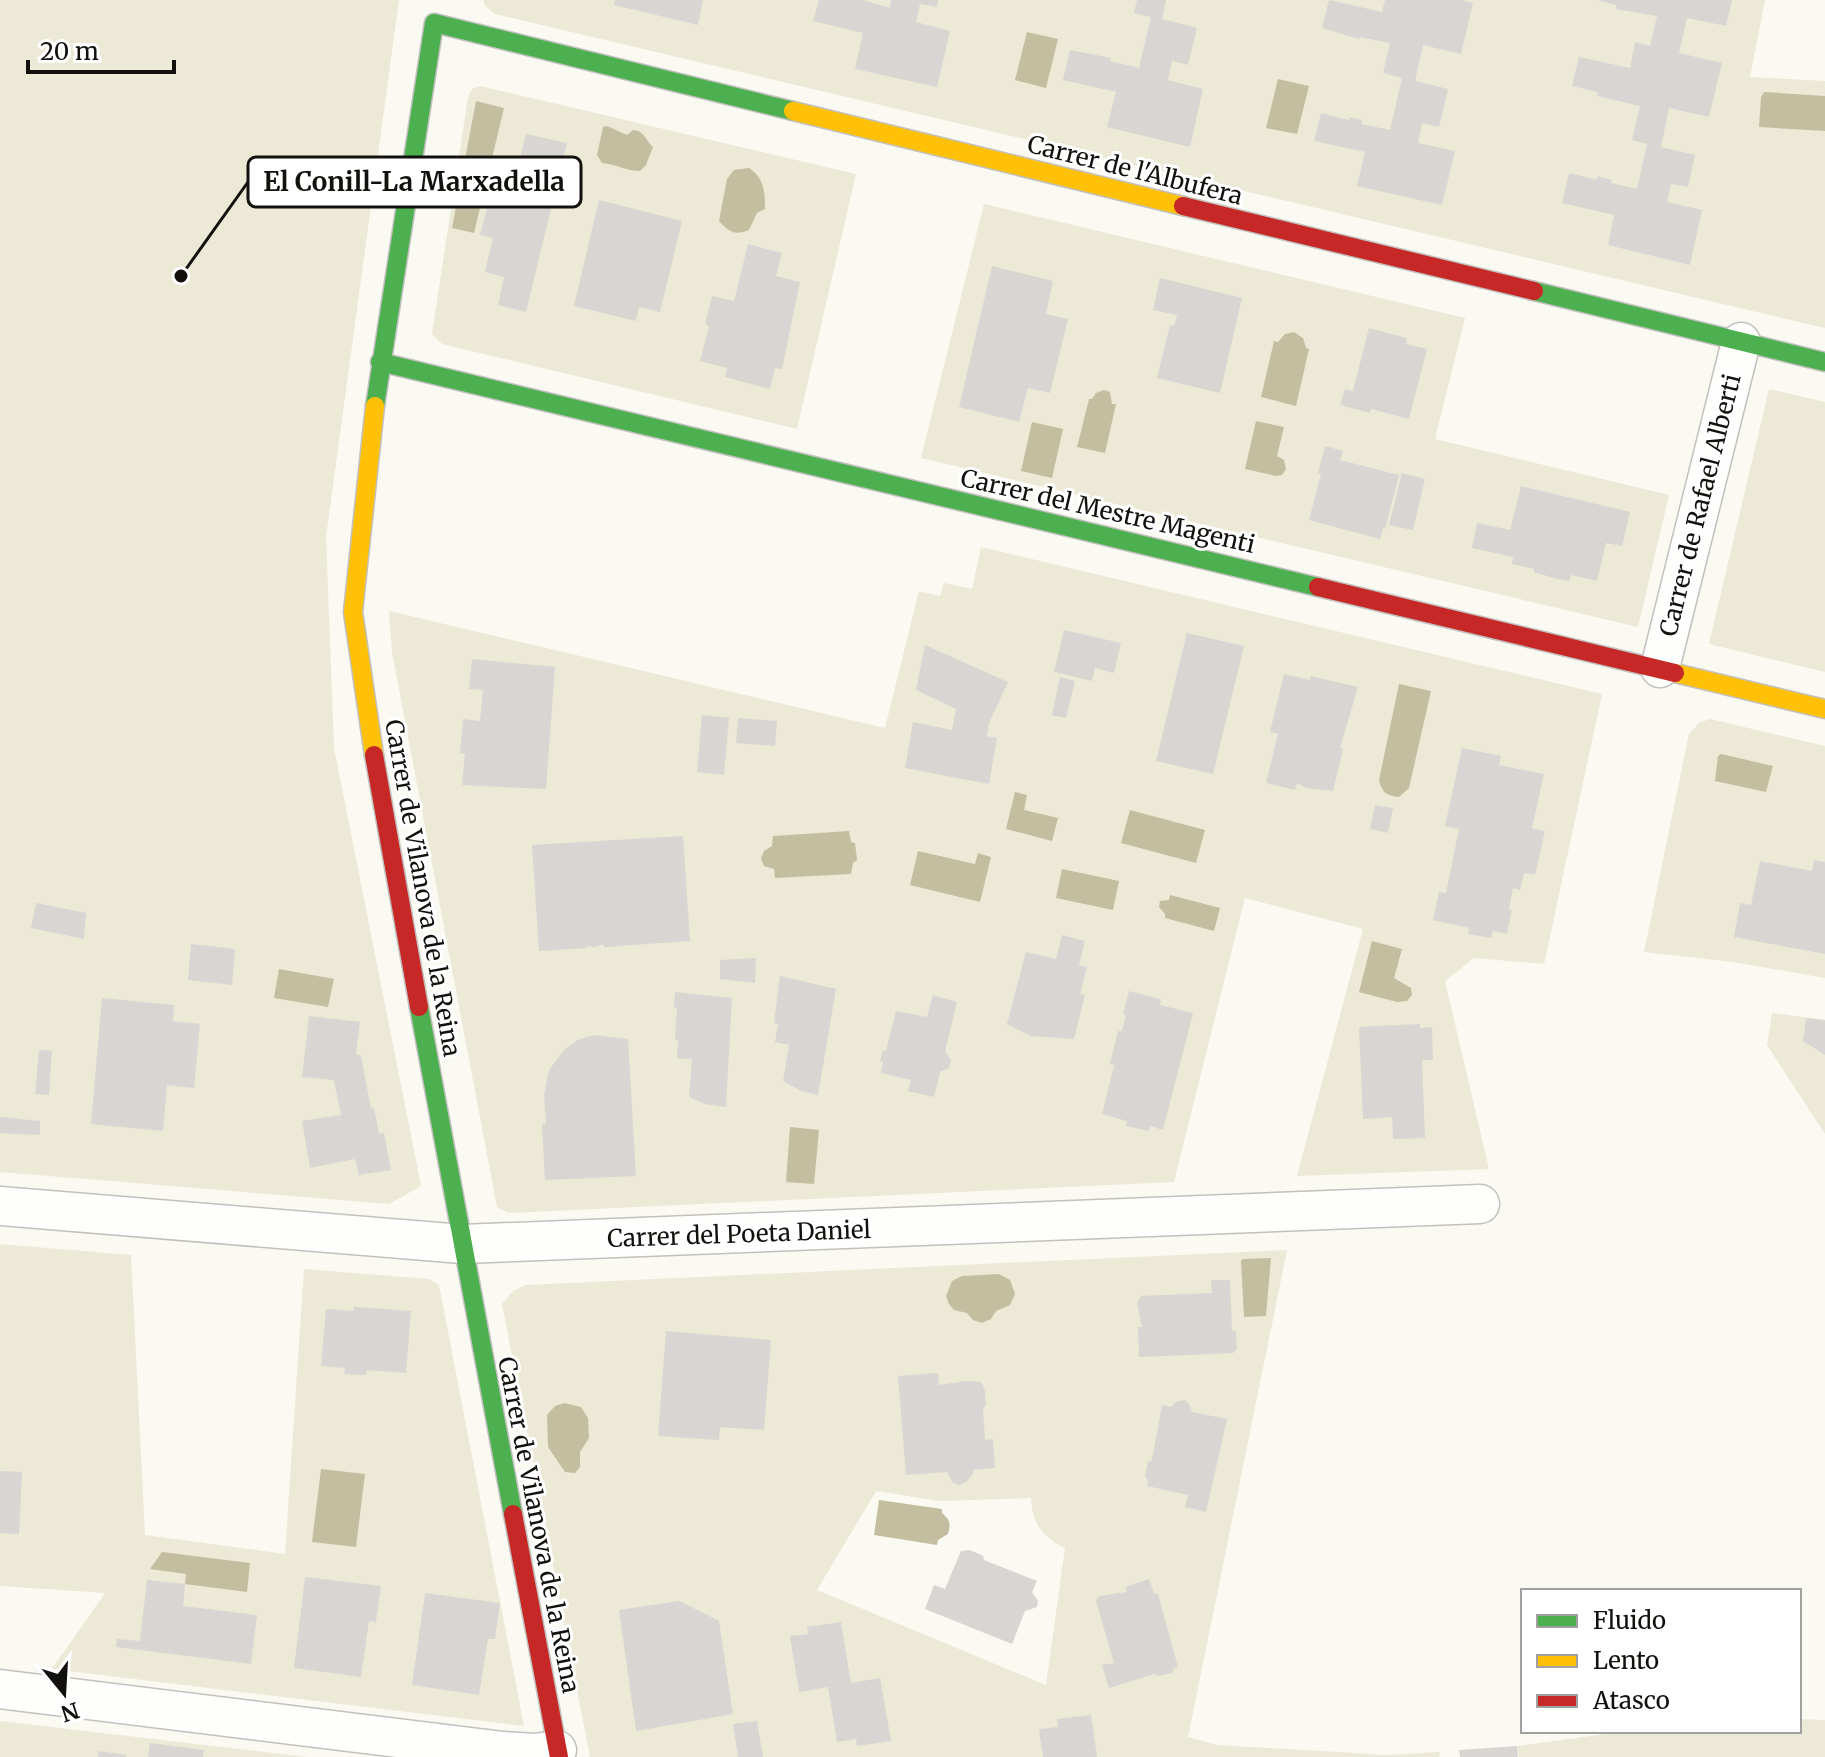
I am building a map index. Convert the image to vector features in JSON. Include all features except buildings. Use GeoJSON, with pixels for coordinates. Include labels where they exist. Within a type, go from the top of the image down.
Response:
{"type":"FeatureCollection","features":[{"type":"Feature","properties":{"kind":"street","name":"Carrer de l'Albufera"},"geometry":{"type":"LineString","coordinates":[[434,23],[1825,362]]}},
{"type":"Feature","properties":{"kind":"street","name":"Carrer de Vilanova de la Reina"},"geometry":{"type":"LineString","coordinates":[[434,23],[380,362],[353,612],[366,709],[462,1244],[558,1754]]}},
{"type":"Feature","properties":{"kind":"street","name":"Carrer de Rafael Alberti"},"geometry":{"type":"LineString","coordinates":[[1660,668],[1741,342]]}},
{"type":"Feature","properties":{"kind":"street","name":"Carrer del Mestre Magenti"},"geometry":{"type":"LineString","coordinates":[[380,362],[1825,709]]}},
{"type":"Feature","properties":{"kind":"street","name":"Carrer del Poeta Daniel"},"geometry":{"type":"LineString","coordinates":[[0,1206],[462,1244],[1480,1204]]}},
{"type":"Feature","properties":{"kind":"street"},"geometry":{"type":"LineString","coordinates":[[0,1689],[503,1751],[558,1754]]}},
{"type":"Feature","properties":{"kind":"shaded area"},"geometry":{"type":"Polygon","coordinates":[[[0,0],[399,0],[326,537],[334,748],[421,1186],[389,1204],[0,1172],[0,0]]]}},
{"type":"Feature","properties":{"kind":"shaded area"},"geometry":{"type":"Polygon","coordinates":[[[483,0],[1765,0],[1750,77],[1825,81],[1825,328],[495,14],[483,0]]]}},
{"type":"Feature","properties":{"kind":"shaded area"},"geometry":{"type":"Polygon","coordinates":[[[1027,32],[1058,39],[1046,88],[1015,80],[1027,32]]]}},
{"type":"Feature","properties":{"kind":"shaded area"},"geometry":{"type":"Polygon","coordinates":[[[1278,79],[1309,86],[1297,134],[1266,128],[1278,79]]]}},
{"type":"Feature","properties":{"kind":"shaded area"},"geometry":{"type":"Polygon","coordinates":[[[480,86],[856,174],[797,429],[442,344],[432,334],[468,97],[472,89],[480,86]]]}},
{"type":"Feature","properties":{"kind":"shaded area"},"geometry":{"type":"Polygon","coordinates":[[[1764,92],[1825,96],[1825,131],[1759,127],[1764,92]]]}},
{"type":"Feature","properties":{"kind":"shaded area"},"geometry":{"type":"Polygon","coordinates":[[[476,101],[504,108],[474,233],[452,228],[476,101]]]}},
{"type":"Feature","properties":{"kind":"shaded area"},"geometry":{"type":"Polygon","coordinates":[[[603,127],[627,135],[633,130],[640,132],[653,147],[646,165],[640,171],[602,163],[597,155],[603,127]]]}},
{"type":"Feature","properties":{"kind":"shaded area"},"geometry":{"type":"Polygon","coordinates":[[[749,168],[763,186],[765,209],[757,213],[749,230],[736,233],[719,221],[727,179],[734,170],[749,168]]]}},
{"type":"Feature","properties":{"kind":"shaded area"},"geometry":{"type":"Polygon","coordinates":[[[984,204],[1465,318],[1435,439],[1669,495],[1638,627],[921,458],[984,204]]]}},
{"type":"Feature","properties":{"kind":"shaded area"},"geometry":{"type":"Polygon","coordinates":[[[1294,332],[1303,338],[1309,349],[1296,406],[1261,397],[1274,341],[1278,342],[1285,334],[1294,332]]]}},
{"type":"Feature","properties":{"kind":"shaded area"},"geometry":{"type":"Polygon","coordinates":[[[1769,389],[1825,402],[1825,672],[1709,644],[1769,389]]]}},
{"type":"Feature","properties":{"kind":"shaded area"},"geometry":{"type":"Polygon","coordinates":[[[1104,390],[1110,392],[1112,404],[1116,404],[1105,453],[1077,447],[1089,399],[1104,390]]]}},
{"type":"Feature","properties":{"kind":"shaded area"},"geometry":{"type":"Polygon","coordinates":[[[1256,421],[1284,427],[1277,456],[1284,460],[1286,469],[1282,475],[1245,469],[1256,421]]]}},
{"type":"Feature","properties":{"kind":"shaded area"},"geometry":{"type":"Polygon","coordinates":[[[1032,422],[1063,429],[1052,478],[1021,471],[1032,422]]]}},
{"type":"Feature","properties":{"kind":"shaded area"},"geometry":{"type":"Polygon","coordinates":[[[981,547],[1602,694],[1544,964],[1474,958],[1445,981],[1489,1169],[1297,1176],[1363,929],[1245,898],[1174,1182],[509,1213],[497,1207],[392,652],[389,611],[885,728],[919,591],[940,596],[944,583],[972,589],[981,547]]]}},
{"type":"Feature","properties":{"kind":"shaded area"},"geometry":{"type":"Polygon","coordinates":[[[1399,684],[1431,691],[1409,788],[1399,797],[1385,793],[1379,780],[1399,684]]]}},
{"type":"Feature","properties":{"kind":"shaded area"},"geometry":{"type":"Polygon","coordinates":[[[1710,719],[1825,746],[1825,978],[1733,962],[1644,952],[1689,734],[1699,723],[1710,719]]]}},
{"type":"Feature","properties":{"kind":"shaded area"},"geometry":{"type":"Polygon","coordinates":[[[1721,754],[1773,766],[1766,792],[1715,781],[1718,756],[1721,754]]]}},
{"type":"Feature","properties":{"kind":"shaded area"},"geometry":{"type":"Polygon","coordinates":[[[1015,792],[1027,795],[1024,810],[1058,818],[1052,841],[1006,829],[1015,792]]]}},
{"type":"Feature","properties":{"kind":"shaded area"},"geometry":{"type":"Polygon","coordinates":[[[1130,810],[1205,830],[1196,863],[1121,843],[1130,810]]]}},
{"type":"Feature","properties":{"kind":"shaded area"},"geometry":{"type":"Polygon","coordinates":[[[849,831],[851,842],[855,843],[857,860],[853,863],[851,874],[775,878],[774,869],[764,866],[761,859],[764,851],[772,846],[773,836],[849,831]]]}},
{"type":"Feature","properties":{"kind":"shaded area"},"geometry":{"type":"Polygon","coordinates":[[[918,851],[975,864],[978,853],[991,857],[980,902],[910,885],[918,851]]]}},
{"type":"Feature","properties":{"kind":"shaded area"},"geometry":{"type":"Polygon","coordinates":[[[1062,869],[1119,881],[1113,910],[1056,898],[1062,869]]]}},
{"type":"Feature","properties":{"kind":"shaded area"},"geometry":{"type":"Polygon","coordinates":[[[1170,895],[1220,908],[1214,931],[1165,918],[1159,907],[1160,901],[1169,900],[1170,895]]]}},
{"type":"Feature","properties":{"kind":"shaded area"},"geometry":{"type":"Polygon","coordinates":[[[1372,941],[1402,949],[1394,978],[1411,988],[1412,995],[1407,1001],[1397,1002],[1359,992],[1372,941]]]}},
{"type":"Feature","properties":{"kind":"shaded area"},"geometry":{"type":"Polygon","coordinates":[[[279,969],[334,979],[328,1007],[274,998],[279,969]]]}},
{"type":"Feature","properties":{"kind":"shaded area"},"geometry":{"type":"Polygon","coordinates":[[[1772,1013],[1825,1020],[1825,1134],[1767,1045],[1772,1013]]]}},
{"type":"Feature","properties":{"kind":"shaded area"},"geometry":{"type":"Polygon","coordinates":[[[790,1127],[819,1130],[814,1184],[786,1182],[790,1127]]]}},
{"type":"Feature","properties":{"kind":"shaded area"},"geometry":{"type":"Polygon","coordinates":[[[0,1244],[131,1255],[145,1535],[285,1554],[304,1269],[429,1279],[439,1285],[524,1726],[52,1669],[105,1593],[0,1586],[0,1244]]]}},
{"type":"Feature","properties":{"kind":"shaded area"},"geometry":{"type":"Polygon","coordinates":[[[1287,1250],[1188,1737],[1217,1745],[1387,1755],[1440,1752],[1439,1757],[590,1757],[502,1304],[513,1291],[526,1285],[1287,1250]],[[876,1491],[817,1590],[1046,1685],[1065,1548],[1040,1529],[1031,1498],[940,1501],[876,1491]]]}},
{"type":"Feature","properties":{"kind":"shaded area"},"geometry":{"type":"Polygon","coordinates":[[[1271,1258],[1266,1316],[1244,1317],[1241,1261],[1271,1258]]]}},
{"type":"Feature","properties":{"kind":"shaded area"},"geometry":{"type":"Polygon","coordinates":[[[999,1274],[1010,1280],[1015,1294],[1010,1305],[996,1311],[991,1319],[982,1323],[973,1320],[967,1313],[954,1310],[949,1304],[946,1296],[952,1281],[962,1276],[999,1274]]]}},
{"type":"Feature","properties":{"kind":"shaded area"},"geometry":{"type":"Polygon","coordinates":[[[564,1403],[581,1407],[588,1418],[589,1438],[580,1452],[580,1467],[575,1473],[565,1472],[548,1447],[547,1415],[555,1406],[564,1403]]]}},
{"type":"Feature","properties":{"kind":"shaded area"},"geometry":{"type":"Polygon","coordinates":[[[321,1469],[365,1474],[356,1547],[312,1542],[321,1469]]]}},
{"type":"Feature","properties":{"kind":"shaded area"},"geometry":{"type":"Polygon","coordinates":[[[879,1500],[942,1509],[949,1522],[948,1534],[938,1540],[937,1545],[874,1535],[879,1500]]]}},
{"type":"Feature","properties":{"kind":"shaded area"},"geometry":{"type":"Polygon","coordinates":[[[162,1552],[250,1563],[247,1592],[185,1584],[186,1574],[150,1569],[162,1552]]]}},
{"type":"Feature","properties":{"kind":"shaded area"},"geometry":{"type":"Polygon","coordinates":[[[1801,1719],[1825,1720],[1825,1757],[1519,1757],[1517,1746],[1614,1733],[1801,1733],[1801,1719]]]}},
{"type":"Feature","properties":{"kind":"shaded area"},"geometry":{"type":"Polygon","coordinates":[[[0,1721],[307,1757],[0,1757],[0,1721]]]}},
{"type":"Feature","properties":{"kind":"traffic: fast"},"geometry":{"type":"LineString","coordinates":[[375,406],[434,23],[793,111]]}},
{"type":"Feature","properties":{"kind":"traffic: fast"},"geometry":{"type":"LineString","coordinates":[[1534,291],[1825,362]]}},
{"type":"Feature","properties":{"kind":"traffic: fast"},"geometry":{"type":"LineString","coordinates":[[380,362],[1318,587]]}},
{"type":"Feature","properties":{"kind":"traffic: fast"},"geometry":{"type":"LineString","coordinates":[[419,1007],[513,1514]]}},
{"type":"Feature","properties":{"kind":"traffic: slow"},"geometry":{"type":"LineString","coordinates":[[793,111],[1183,206]]}},
{"type":"Feature","properties":{"kind":"traffic: slow"},"geometry":{"type":"LineString","coordinates":[[374,755],[353,612],[375,406]]}},
{"type":"Feature","properties":{"kind":"traffic: slow"},"geometry":{"type":"LineString","coordinates":[[1675,673],[1825,709]]}},
{"type":"Feature","properties":{"kind":"traffic: jam"},"geometry":{"type":"LineString","coordinates":[[1183,206],[1534,291]]}},
{"type":"Feature","properties":{"kind":"traffic: jam"},"geometry":{"type":"LineString","coordinates":[[1318,587],[1675,673]]}},
{"type":"Feature","properties":{"kind":"traffic: jam"},"geometry":{"type":"LineString","coordinates":[[374,755],[419,1007]]}},
{"type":"Feature","properties":{"kind":"traffic: jam"},"geometry":{"type":"LineString","coordinates":[[513,1514],[559,1757]]}},
{"type":"Feature","properties":{"kind":"place","name":"El Conill-La Marxadella"},"geometry":{"type":"Point","coordinates":[181,276]}}]}
